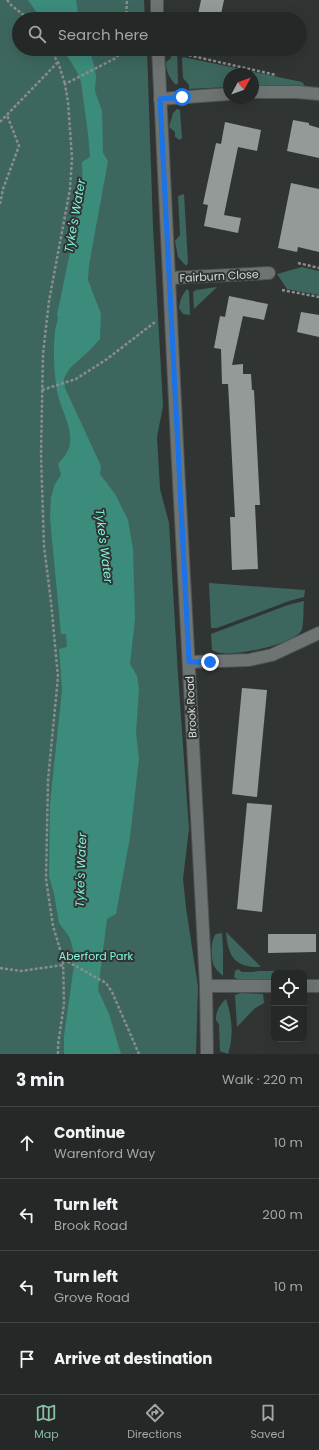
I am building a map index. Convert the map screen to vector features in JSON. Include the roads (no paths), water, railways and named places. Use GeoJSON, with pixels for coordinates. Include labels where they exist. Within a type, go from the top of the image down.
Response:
{"type":"FeatureCollection","features":[{"type":"Feature","properties":{"kind":"street"},"geometry":{"type":"LineString","coordinates":[[157,0],[157,12]]}},
{"type":"Feature","properties":{"kind":"street","name":"Brook Road"},"geometry":{"type":"LineString","coordinates":[[158,56],[206,986],[207,1054]]}},
{"type":"Feature","properties":{"kind":"street"},"geometry":{"type":"LineString","coordinates":[[259,92],[297,92],[319,94]]}},
{"type":"Feature","properties":{"kind":"street"},"geometry":{"type":"LineString","coordinates":[[160,99],[223,94]]}},
{"type":"Feature","properties":{"kind":"street","name":"Fairburn Close"},"geometry":{"type":"LineString","coordinates":[[170,278],[270,273]]}},
{"type":"Feature","properties":{"kind":"street"},"geometry":{"type":"LineString","coordinates":[[189,662],[249,660],[272,655],[319,633]]}},
{"type":"Feature","properties":{"kind":"street"},"geometry":{"type":"LineString","coordinates":[[206,986],[271,986]]}},
{"type":"Feature","properties":{"kind":"street"},"geometry":{"type":"LineString","coordinates":[[307,986],[319,986]]}},
{"type":"Feature","properties":{"kind":"water"},"geometry":{"type":"Polygon","coordinates":[[[28,0],[76,0],[78,12],[36,12],[28,0]]]}},
{"type":"Feature","properties":{"kind":"water","name":"Tyke's Water"},"geometry":{"type":"Polygon","coordinates":[[[67,56],[91,56],[96,76],[95,91],[102,111],[103,153],[108,161],[89,265],[88,280],[101,314],[100,339],[70,368],[64,378],[65,388],[101,466],[100,474],[115,494],[128,520],[133,549],[135,619],[130,664],[137,676],[139,689],[136,733],[139,758],[130,837],[116,914],[107,919],[98,990],[109,1014],[121,1054],[64,1054],[64,1036],[75,958],[70,938],[59,923],[49,876],[50,804],[62,690],[59,649],[67,647],[66,634],[61,634],[50,518],[51,497],[55,484],[61,475],[58,464],[66,454],[70,445],[68,423],[57,391],[54,362],[54,339],[58,319],[57,315],[83,190],[82,162],[90,157],[81,82],[67,56]]]}},
{"type":"Feature","properties":{"kind":"park label","name":"Aberford Park"},"geometry":{"type":"Point","coordinates":[96,956]}}]}
